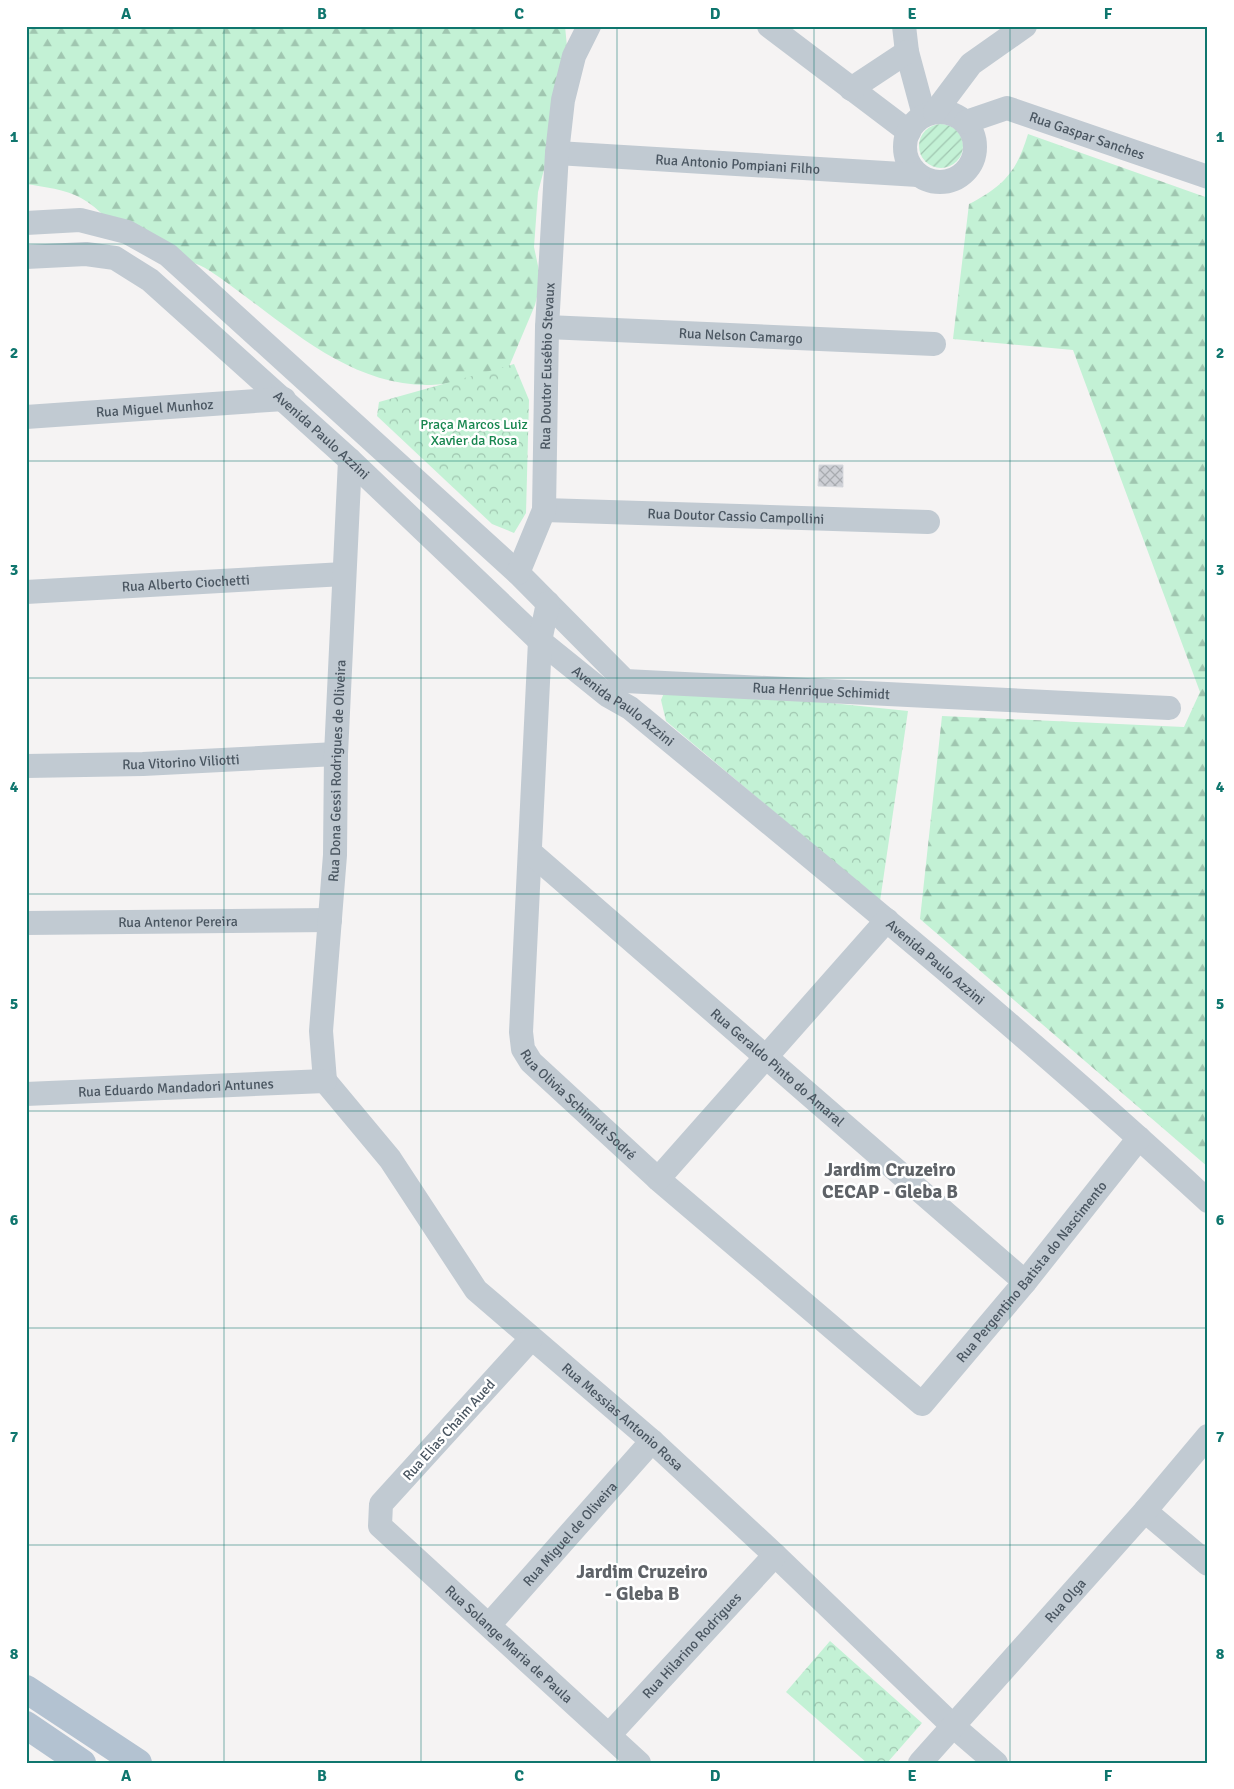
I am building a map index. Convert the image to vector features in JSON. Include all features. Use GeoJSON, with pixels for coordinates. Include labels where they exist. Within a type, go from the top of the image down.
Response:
{"type":"FeatureCollection","features":[{"type":"Feature","properties":{"kind":"main road"},"geometry":{"type":"LineString","coordinates":[[26,1689],[138,1763]]}},
{"type":"Feature","properties":{"kind":"main road"},"geometry":{"type":"LineString","coordinates":[[26,1725],[82,1763]]}},
{"type":"Feature","properties":{"kind":"street","name":"Rua Doutor Eusébio Stevaux"},"geometry":{"type":"LineString","coordinates":[[518,573],[544,510],[547,327],[557,153],[567,82],[574,56],[588,26]]}},
{"type":"Feature","properties":{"kind":"street"},"geometry":{"type":"LineString","coordinates":[[769,26],[852,88],[923,119],[946,112],[957,115],[966,122],[976,143],[975,154],[963,174],[941,182],[929,180],[918,175],[910,166],[906,154],[906,142],[923,119],[971,64],[1025,26]]}},
{"type":"Feature","properties":{"kind":"street"},"geometry":{"type":"LineString","coordinates":[[904,26],[907,52],[923,119]]}},
{"type":"Feature","properties":{"kind":"street"},"geometry":{"type":"LineString","coordinates":[[852,88],[907,52]]}},
{"type":"Feature","properties":{"kind":"street","name":"Rua Gaspar Sanches"},"geometry":{"type":"LineString","coordinates":[[966,122],[1007,108],[1208,178]]}},
{"type":"Feature","properties":{"kind":"street","name":"Rua Antonio Pompiani Filho"},"geometry":{"type":"LineString","coordinates":[[557,153],[918,175]]}},
{"type":"Feature","properties":{"kind":"street"},"geometry":{"type":"LineString","coordinates":[[26,223],[80,220],[127,232],[168,255],[518,573],[548,603],[616,688]]}},
{"type":"Feature","properties":{"kind":"street","name":"Avenida Paulo Azzini"},"geometry":{"type":"LineString","coordinates":[[26,257],[86,254],[115,258],[150,280],[350,460],[540,641],[616,688],[630,708],[887,920],[1139,1138],[1208,1201]]}},
{"type":"Feature","properties":{"kind":"street","name":"Rua Nelson Camargo"},"geometry":{"type":"LineString","coordinates":[[547,327],[934,344]]}},
{"type":"Feature","properties":{"kind":"street","name":"Rua Miguel Munhoz"},"geometry":{"type":"LineString","coordinates":[[26,417],[284,400]]}},
{"type":"Feature","properties":{"kind":"street","name":"Rua Dona Gessi Rodrigues de Oliveira"},"geometry":{"type":"LineString","coordinates":[[325,1081],[321,1031],[336,855],[336,754],[350,460]]}},
{"type":"Feature","properties":{"kind":"street","name":"Rua Doutor Cassio Campollini"},"geometry":{"type":"LineString","coordinates":[[544,510],[928,522]]}},
{"type":"Feature","properties":{"kind":"street"},"geometry":{"type":"LineString","coordinates":[[497,602],[492,591],[494,578],[505,572],[518,573]]}},
{"type":"Feature","properties":{"kind":"street","name":"Rua Alberto Ciochetti"},"geometry":{"type":"LineString","coordinates":[[26,592],[344,574]]}},
{"type":"Feature","properties":{"kind":"street","name":"Rua Olivia Schimidt Sodré"},"geometry":{"type":"LineString","coordinates":[[548,603],[540,641],[521,1032],[523,1049],[531,1062],[658,1179],[922,1404]]}},
{"type":"Feature","properties":{"kind":"street","name":"Rua Henrique Schimidt"},"geometry":{"type":"LineString","coordinates":[[616,688],[1169,708]]}},
{"type":"Feature","properties":{"kind":"street","name":"Rua Vitorino Viliotti"},"geometry":{"type":"LineString","coordinates":[[26,766],[143,764],[336,754]]}},
{"type":"Feature","properties":{"kind":"street","name":"Rua Geraldo Pinto do Amaral"},"geometry":{"type":"LineString","coordinates":[[530,852],[766,1059],[1025,1282]]}},
{"type":"Feature","properties":{"kind":"street","name":"Rua Antenor Pereira"},"geometry":{"type":"LineString","coordinates":[[26,923],[330,920]]}},
{"type":"Feature","properties":{"kind":"street"},"geometry":{"type":"LineString","coordinates":[[658,1179],[887,920]]}},
{"type":"Feature","properties":{"kind":"street","name":"Rua Eduardo Mandadori Antunes"},"geometry":{"type":"LineString","coordinates":[[26,1094],[325,1081]]}},
{"type":"Feature","properties":{"kind":"street","name":"Rua Messias Antonio Rosa"},"geometry":{"type":"LineString","coordinates":[[325,1081],[390,1159],[476,1290],[652,1442],[775,1555],[953,1726],[996,1763]]}},
{"type":"Feature","properties":{"kind":"street","name":"Rua Pergentino Batista do Nascimento"},"geometry":{"type":"LineString","coordinates":[[922,1404],[1025,1282],[1139,1138]]}},
{"type":"Feature","properties":{"kind":"street","name":"Rua Elias Chaim Aued"},"geometry":{"type":"LineString","coordinates":[[380,1526],[381,1504],[531,1339]]}},
{"type":"Feature","properties":{"kind":"street","name":"Rua Olga"},"geometry":{"type":"LineString","coordinates":[[920,1763],[1145,1511],[1208,1436]]}},
{"type":"Feature","properties":{"kind":"street","name":"Rua Miguel de Oliveira"},"geometry":{"type":"LineString","coordinates":[[489,1625],[652,1442]]}},
{"type":"Feature","properties":{"kind":"street"},"geometry":{"type":"LineString","coordinates":[[1145,1511],[1208,1564]]}},
{"type":"Feature","properties":{"kind":"street","name":"Rua Solange Maria de Paula"},"geometry":{"type":"LineString","coordinates":[[380,1526],[639,1763]]}},
{"type":"Feature","properties":{"kind":"street","name":"Rua Hilarino Rodrigues"},"geometry":{"type":"LineString","coordinates":[[609,1734],[775,1555]]}},
{"type":"Feature","properties":{"kind":"green space"},"geometry":{"type":"Polygon","coordinates":[[[26,26],[565,26],[572,99],[545,166],[538,192],[534,247],[541,280],[535,305],[508,369],[480,377],[431,385],[399,383],[369,374],[340,362],[313,346],[210,271],[192,262],[151,251],[133,242],[95,207],[81,198],[61,190],[26,184],[26,26]]]}},
{"type":"Feature","properties":{"kind":"green space"},"geometry":{"type":"Polygon","coordinates":[[[941,124],[953,128],[959,134],[963,146],[959,158],[953,164],[941,168],[929,164],[923,158],[919,146],[923,134],[929,128],[941,124]]]}},
{"type":"Feature","properties":{"kind":"green space"},"geometry":{"type":"Polygon","coordinates":[[[1028,134],[1208,198],[1208,1167],[920,919],[942,716],[1184,727],[1200,692],[1073,350],[953,339],[969,204],[991,191],[1008,176],[1019,158],[1028,134]]]}},
{"type":"Feature","properties":{"kind":"green space","name":"Praça Marcos Luiz Xavier da Rosa"},"geometry":{"type":"Polygon","coordinates":[[[514,364],[529,400],[526,513],[514,533],[492,524],[377,416],[379,402],[514,364]]]}},
{"type":"Feature","properties":{"kind":"green space"},"geometry":{"type":"Polygon","coordinates":[[[667,686],[908,711],[880,901],[666,721],[661,700],[667,686]]]}},
{"type":"Feature","properties":{"kind":"green space"},"geometry":{"type":"Polygon","coordinates":[[[830,1641],[922,1723],[887,1763],[867,1763],[786,1692],[830,1641]]]}},
{"type":"Feature","properties":{"kind":"building"},"geometry":{"type":"Polygon","coordinates":[[[819,465],[843,465],[843,487],[818,486],[819,465]]]}},
{"type":"Feature","properties":{"kind":"district","name":"Jardim Cruzeiro CECAP - Gleba B"},"geometry":{"type":"Point","coordinates":[890,1181]}},
{"type":"Feature","properties":{"kind":"district","name":"Jardim Cruzeiro - Gleba B"},"geometry":{"type":"Point","coordinates":[642,1583]}}]}
